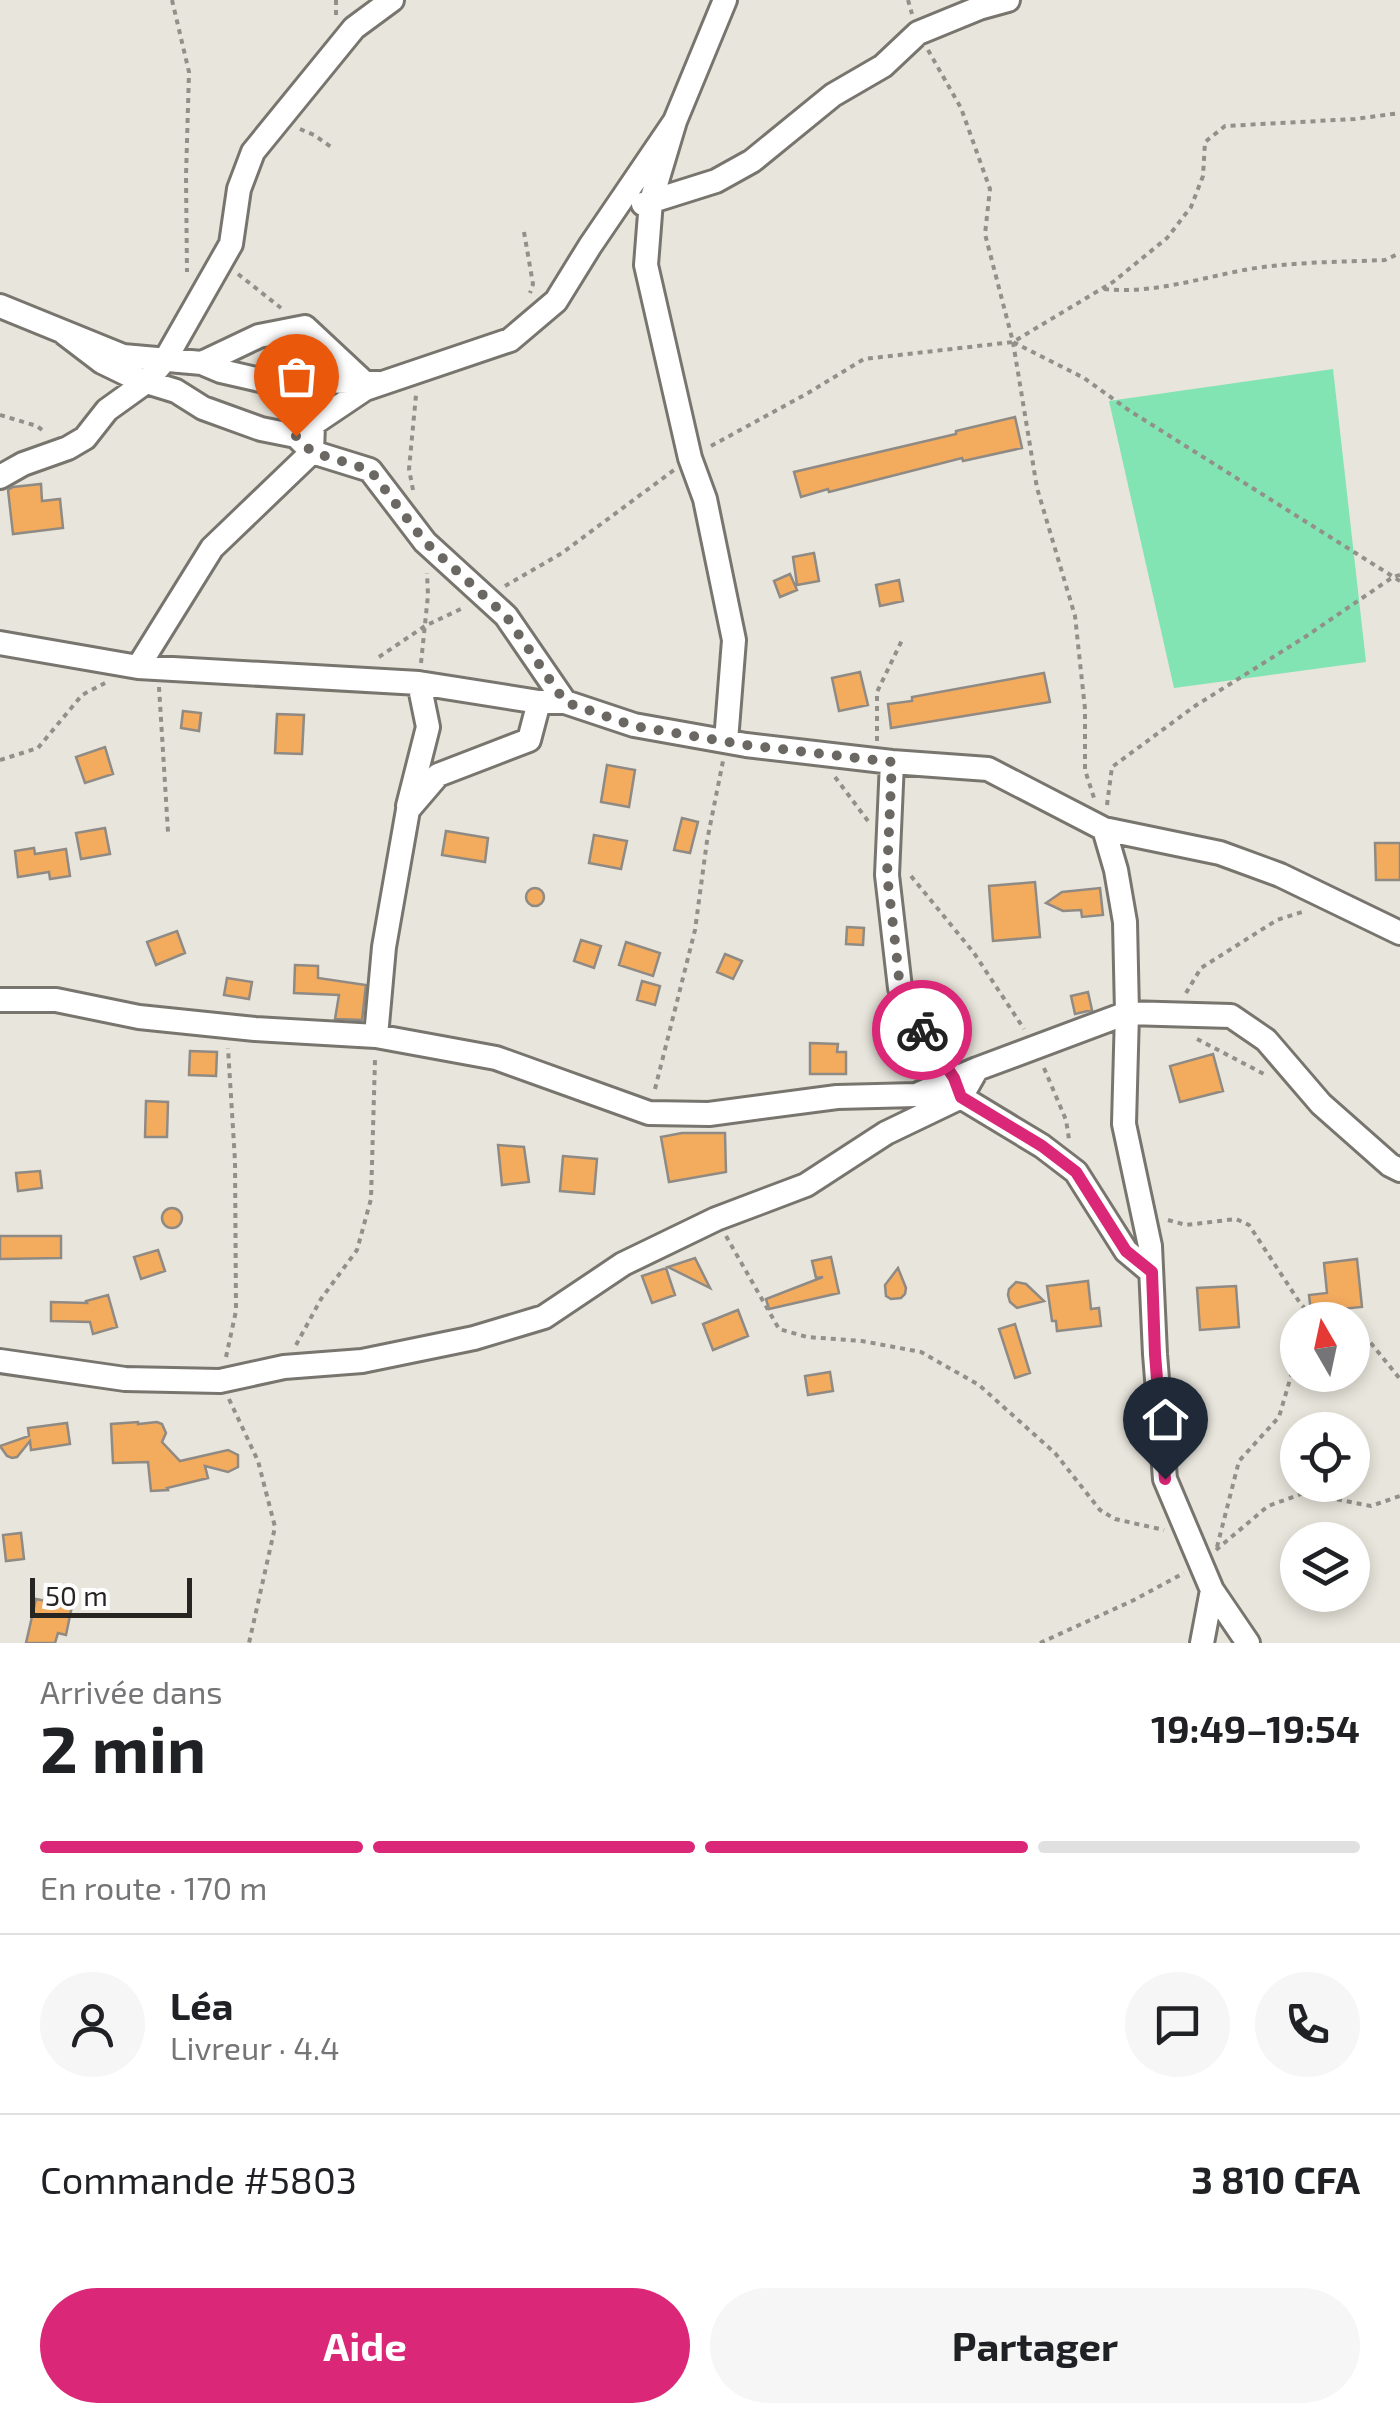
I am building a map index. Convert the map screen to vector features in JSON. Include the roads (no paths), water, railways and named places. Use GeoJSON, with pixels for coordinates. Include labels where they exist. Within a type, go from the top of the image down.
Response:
{"type":"FeatureCollection","features":[{"type":"Feature","properties":{"kind":"street"},"geometry":{"type":"LineString","coordinates":[[0,477],[85,438],[107,410],[146,382],[165,360],[231,244],[239,189],[253,152],[354,28],[392,0]]}},
{"type":"Feature","properties":{"kind":"street"},"geometry":{"type":"LineString","coordinates":[[725,0],[675,120],[651,202],[646,265],[690,458],[705,500],[734,640],[726,741]]}},
{"type":"Feature","properties":{"kind":"street"},"geometry":{"type":"LineString","coordinates":[[590,246],[630,208],[716,180],[752,162],[833,95],[883,66],[918,32],[1008,0]]}},
{"type":"Feature","properties":{"kind":"street"},"geometry":{"type":"LineString","coordinates":[[0,306],[123,356],[202,363],[286,386],[320,381],[374,383],[510,340],[556,301],[675,120]]}},
{"type":"Feature","properties":{"kind":"street"},"geometry":{"type":"LineString","coordinates":[[202,363],[259,336],[305,326],[374,383]]}},
{"type":"Feature","properties":{"kind":"street"},"geometry":{"type":"LineString","coordinates":[[64,332],[102,362],[176,391],[202,408],[296,436],[312,452],[370,470],[425,542],[506,616],[565,702]]}},
{"type":"Feature","properties":{"kind":"street"},"geometry":{"type":"LineString","coordinates":[[148,667],[212,548],[312,452],[313,424],[374,383]]}},
{"type":"Feature","properties":{"kind":"street"},"geometry":{"type":"LineString","coordinates":[[0,643],[148,667],[419,682],[539,702],[565,702],[634,726],[726,741],[884,761],[988,769],[1104,829],[1220,853],[1280,874],[1400,933]]}},
{"type":"Feature","properties":{"kind":"street"},"geometry":{"type":"LineString","coordinates":[[376,1036],[384,947],[408,810],[428,727],[419,682]]}},
{"type":"Feature","properties":{"kind":"street"},"geometry":{"type":"LineString","coordinates":[[408,810],[438,775],[529,740],[539,702]]}},
{"type":"Feature","properties":{"kind":"street"},"geometry":{"type":"LineString","coordinates":[[884,761],[887,875],[900,988],[925,1036],[958,1088],[1076,1172],[1126,1251],[1152,1272]]}},
{"type":"Feature","properties":{"kind":"street"},"geometry":{"type":"LineString","coordinates":[[1104,829],[1125,922],[1124,1124],[1150,1246],[1165,1479],[1212,1590],[1248,1643]]}},
{"type":"Feature","properties":{"kind":"street"},"geometry":{"type":"LineString","coordinates":[[0,1000],[56,1000],[139,1018],[376,1036],[496,1058],[649,1113],[708,1114],[836,1096],[916,1095],[958,1088]]}},
{"type":"Feature","properties":{"kind":"street"},"geometry":{"type":"LineString","coordinates":[[0,1361],[126,1379],[220,1380],[284,1367],[362,1361],[474,1338],[544,1316],[623,1264],[716,1218],[806,1185],[958,1088],[977,1068],[1127,1014],[1179,1023],[1231,1016],[1266,1040],[1320,1104],[1400,1170]]}},
{"type":"Feature","properties":{"kind":"street"},"geometry":{"type":"LineString","coordinates":[[1202,1643],[1212,1590]]}}]}
